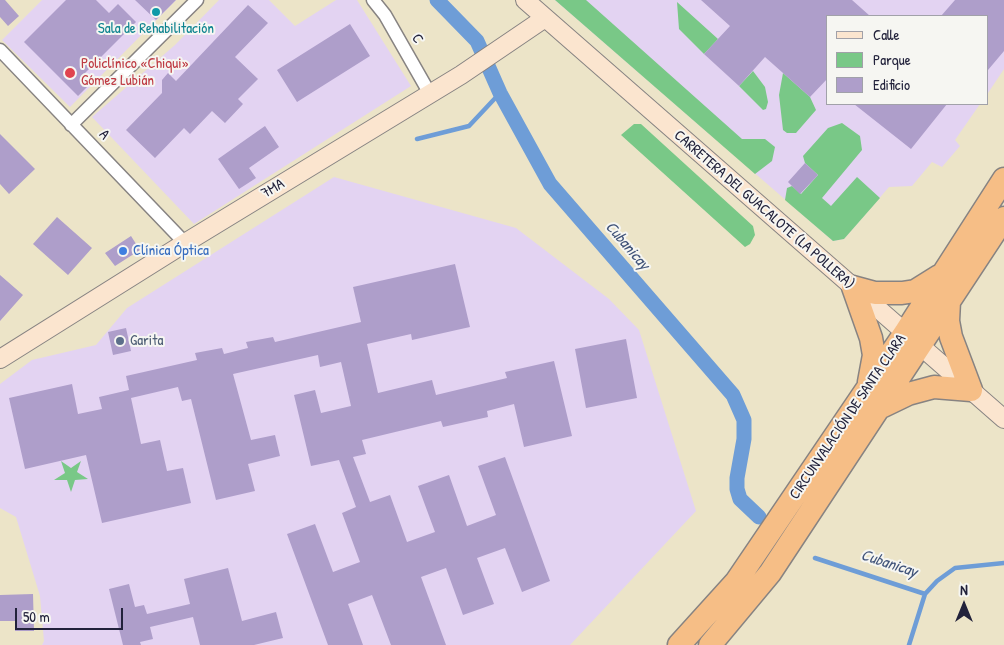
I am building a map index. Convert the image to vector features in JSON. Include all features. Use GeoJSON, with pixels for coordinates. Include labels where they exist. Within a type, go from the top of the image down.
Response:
{"type":"FeatureCollection","features":[{"type":"Feature","properties":{"kind":"highway","name":"CIRCUNVALACIÓN DE SANTA CLARA"},"geometry":{"type":"LineString","coordinates":[[710,645],[770,573],[880,408],[943,274],[1004,180]]}},
{"type":"Feature","properties":{"kind":"highway","name":"CIRCUNVALACIÓN DE SANTA CLARA"},"geometry":{"type":"LineString","coordinates":[[679,645],[736,582],[868,388],[949,301],[1004,218]]}},
{"type":"Feature","properties":{"kind":"highway"},"geometry":{"type":"LineString","coordinates":[[853,287],[875,293],[902,293],[915,291],[943,274]]}},
{"type":"Feature","properties":{"kind":"highway"},"geometry":{"type":"LineString","coordinates":[[853,287],[871,338],[874,355],[868,388]]}},
{"type":"Feature","properties":{"kind":"highway"},"geometry":{"type":"LineString","coordinates":[[880,408],[908,394],[934,387],[971,390],[951,337],[948,321],[949,301]]}},
{"type":"Feature","properties":{"kind":"street"},"geometry":{"type":"LineString","coordinates":[[71,125],[197,0]]}},
{"type":"Feature","properties":{"kind":"street","name":"C"},"geometry":{"type":"LineString","coordinates":[[372,0],[385,15],[430,94]]}},
{"type":"Feature","properties":{"kind":"street","name":"CARRETERA DEL GUACALOTE (LA POLLERA)"},"geometry":{"type":"LineString","coordinates":[[525,0],[1004,419]]}},
{"type":"Feature","properties":{"kind":"street","name":"7MA"},"geometry":{"type":"LineString","coordinates":[[0,359],[185,243],[461,76],[545,18]]}},
{"type":"Feature","properties":{"kind":"street","name":"A"},"geometry":{"type":"LineString","coordinates":[[0,50],[185,243]]}},
{"type":"Feature","properties":{"kind":"shaded area","name":"Policlínico «Chiqui» Gómez Lubián"},"geometry":{"type":"Polygon","coordinates":[[[42,0],[176,0],[70,107],[2,40],[42,0]]]}},
{"type":"Feature","properties":{"kind":"shaded area"},"geometry":{"type":"Polygon","coordinates":[[[219,0],[269,0],[295,26],[336,0],[357,0],[411,86],[194,224],[92,117],[175,45],[219,0]]]}},
{"type":"Feature","properties":{"kind":"shaded area"},"geometry":{"type":"Polygon","coordinates":[[[555,0],[1004,0],[1004,69],[989,92],[989,15],[826,15],[826,105],[979,105],[955,140],[960,146],[942,167],[932,162],[912,186],[889,187],[844,239],[833,241],[555,0]]]}},
{"type":"Feature","properties":{"kind":"shaded area"},"geometry":{"type":"Polygon","coordinates":[[[334,177],[516,228],[609,299],[639,330],[696,511],[570,645],[42,645],[44,641],[40,596],[16,517],[0,508],[0,384],[32,360],[96,345],[127,308],[334,177]]]}},
{"type":"Feature","properties":{"kind":"green space"},"geometry":{"type":"Polygon","coordinates":[[[555,0],[586,0],[742,139],[765,139],[775,147],[772,161],[755,174],[555,0]]]}},
{"type":"Feature","properties":{"kind":"green space"},"geometry":{"type":"Polygon","coordinates":[[[677,2],[718,39],[704,54],[679,29],[677,2]]]}},
{"type":"Feature","properties":{"kind":"green space"},"geometry":{"type":"Polygon","coordinates":[[[753,71],[765,87],[768,102],[766,109],[763,110],[739,86],[753,71]]]}},
{"type":"Feature","properties":{"kind":"green space"},"geometry":{"type":"Polygon","coordinates":[[[783,73],[810,97],[816,110],[796,133],[787,133],[783,130],[779,95],[783,73]]]}},
{"type":"Feature","properties":{"kind":"green space"},"geometry":{"type":"Polygon","coordinates":[[[842,123],[860,136],[862,150],[822,198],[831,206],[857,177],[880,198],[844,239],[833,241],[785,200],[787,188],[792,186],[801,194],[818,175],[805,163],[803,156],[828,128],[842,123]]]}},
{"type":"Feature","properties":{"kind":"green space"},"geometry":{"type":"Polygon","coordinates":[[[634,124],[641,124],[753,226],[755,235],[750,244],[745,247],[621,135],[634,124]]]}},
{"type":"Feature","properties":{"kind":"green space"},"geometry":{"type":"Polygon","coordinates":[[[61,461],[71,468],[81,461],[77,472],[88,479],[75,480],[71,492],[67,480],[54,480],[65,473],[61,461]]]}},
{"type":"Feature","properties":{"kind":"building"},"geometry":{"type":"Polygon","coordinates":[[[0,0],[5,0],[19,16],[8,26],[0,17],[0,0]]]}},
{"type":"Feature","properties":{"kind":"building"},"geometry":{"type":"Polygon","coordinates":[[[66,0],[96,0],[109,13],[118,4],[136,22],[80,78],[88,86],[78,96],[24,42],[66,0]]]}},
{"type":"Feature","properties":{"kind":"building","name":"Sala de Rehabilitación"},"geometry":{"type":"Polygon","coordinates":[[[135,0],[176,0],[156,20],[135,0]]]}},
{"type":"Feature","properties":{"kind":"building"},"geometry":{"type":"Polygon","coordinates":[[[701,0],[852,0],[869,15],[826,15],[826,80],[810,97],[765,57],[739,86],[704,54],[730,26],[701,0]]]}},
{"type":"Feature","properties":{"kind":"building"},"geometry":{"type":"Polygon","coordinates":[[[955,0],[1004,0],[1004,51],[989,69],[989,15],[942,15],[955,0]]]}},
{"type":"Feature","properties":{"kind":"building"},"geometry":{"type":"Polygon","coordinates":[[[248,5],[268,23],[235,57],[258,79],[238,99],[243,104],[225,123],[212,111],[190,134],[184,128],[155,158],[126,130],[162,93],[162,80],[168,73],[176,81],[248,5]]]}},
{"type":"Feature","properties":{"kind":"building"},"geometry":{"type":"Polygon","coordinates":[[[350,24],[370,56],[297,102],[277,70],[350,24]]]}},
{"type":"Feature","properties":{"kind":"building"},"geometry":{"type":"Polygon","coordinates":[[[855,105],[946,105],[911,149],[855,105]]]}},
{"type":"Feature","properties":{"kind":"building"},"geometry":{"type":"Polygon","coordinates":[[[265,126],[279,147],[249,168],[256,178],[239,189],[218,159],[265,126]]]}},
{"type":"Feature","properties":{"kind":"building"},"geometry":{"type":"Polygon","coordinates":[[[0,134],[35,169],[9,194],[0,184],[0,134]]]}},
{"type":"Feature","properties":{"kind":"building"},"geometry":{"type":"Polygon","coordinates":[[[805,163],[818,175],[800,194],[788,182],[805,163]]]}},
{"type":"Feature","properties":{"kind":"building"},"geometry":{"type":"Polygon","coordinates":[[[57,217],[92,248],[68,275],[33,244],[57,217]]]}},
{"type":"Feature","properties":{"kind":"building","name":"Clínica Óptica"},"geometry":{"type":"Polygon","coordinates":[[[131,236],[140,250],[115,266],[105,253],[131,236]]]}},
{"type":"Feature","properties":{"kind":"building"},"geometry":{"type":"Polygon","coordinates":[[[455,264],[470,327],[412,340],[411,334],[367,344],[378,393],[432,380],[436,395],[507,378],[505,372],[554,361],[572,436],[524,447],[514,404],[487,411],[488,417],[443,427],[441,421],[362,440],[366,454],[353,457],[370,502],[390,495],[407,542],[435,532],[418,486],[449,475],[467,526],[496,515],[478,466],[505,457],[550,581],[522,592],[505,548],[477,558],[494,604],[463,615],[446,568],[421,577],[446,645],[391,645],[372,595],[348,604],[363,645],[328,645],[287,534],[315,524],[333,572],[360,562],[342,513],[356,507],[339,460],[311,466],[294,395],[315,390],[321,413],[351,406],[341,362],[320,367],[318,355],[233,374],[251,440],[275,435],[280,456],[248,464],[255,491],[216,500],[191,399],[182,401],[178,387],[131,398],[141,444],[160,440],[167,471],[183,468],[191,503],[102,523],[86,455],[25,469],[9,398],[72,384],[78,414],[102,409],[99,397],[129,390],[126,376],[197,360],[195,353],[222,348],[224,354],[248,348],[246,342],[273,337],[275,342],[361,322],[353,287],[455,264]]]}},
{"type":"Feature","properties":{"kind":"building"},"geometry":{"type":"Polygon","coordinates":[[[0,275],[23,295],[0,321],[0,275]]]}},
{"type":"Feature","properties":{"kind":"building","name":"Garita"},"geometry":{"type":"Polygon","coordinates":[[[126,328],[131,351],[113,355],[108,332],[126,328]]]}},
{"type":"Feature","properties":{"kind":"building"},"geometry":{"type":"Polygon","coordinates":[[[626,339],[637,398],[586,408],[575,349],[626,339]]]}},
{"type":"Feature","properties":{"kind":"building"},"geometry":{"type":"Polygon","coordinates":[[[228,568],[242,621],[276,612],[283,638],[254,645],[200,645],[193,617],[150,627],[153,639],[140,642],[141,645],[123,645],[109,589],[129,584],[135,607],[144,605],[147,614],[190,604],[184,579],[228,568]]]}},
{"type":"Feature","properties":{"kind":"building"},"geometry":{"type":"Polygon","coordinates":[[[33,594],[34,631],[15,631],[15,621],[0,621],[0,595],[33,594]]]}},
{"type":"Feature","properties":{"kind":"waterway","name":"Cubanicay"},"geometry":{"type":"LineString","coordinates":[[437,0],[477,41],[500,93],[550,184],[733,395],[744,420],[744,439],[737,478],[737,489],[740,499],[759,517]]}},
{"type":"Feature","properties":{"kind":"waterway"},"geometry":{"type":"LineString","coordinates":[[417,139],[469,126],[500,93]]}},
{"type":"Feature","properties":{"kind":"waterway","name":"Cubanicay"},"geometry":{"type":"LineString","coordinates":[[815,558],[925,594],[937,581],[955,568],[1004,563]]}},
{"type":"Feature","properties":{"kind":"waterway"},"geometry":{"type":"LineString","coordinates":[[909,645],[925,594]]}},
{"type":"Feature","properties":{"kind":"place","name":"Sala de Rehabilitación"},"geometry":{"type":"Point","coordinates":[156,12]}},
{"type":"Feature","properties":{"kind":"place","name":"Policlínico «Chiqui» Gómez Lubián"},"geometry":{"type":"Point","coordinates":[70,73]}},
{"type":"Feature","properties":{"kind":"place","name":"Clínica Óptica"},"geometry":{"type":"Point","coordinates":[123,251]}},
{"type":"Feature","properties":{"kind":"place","name":"Garita"},"geometry":{"type":"Point","coordinates":[120,341]}}]}
